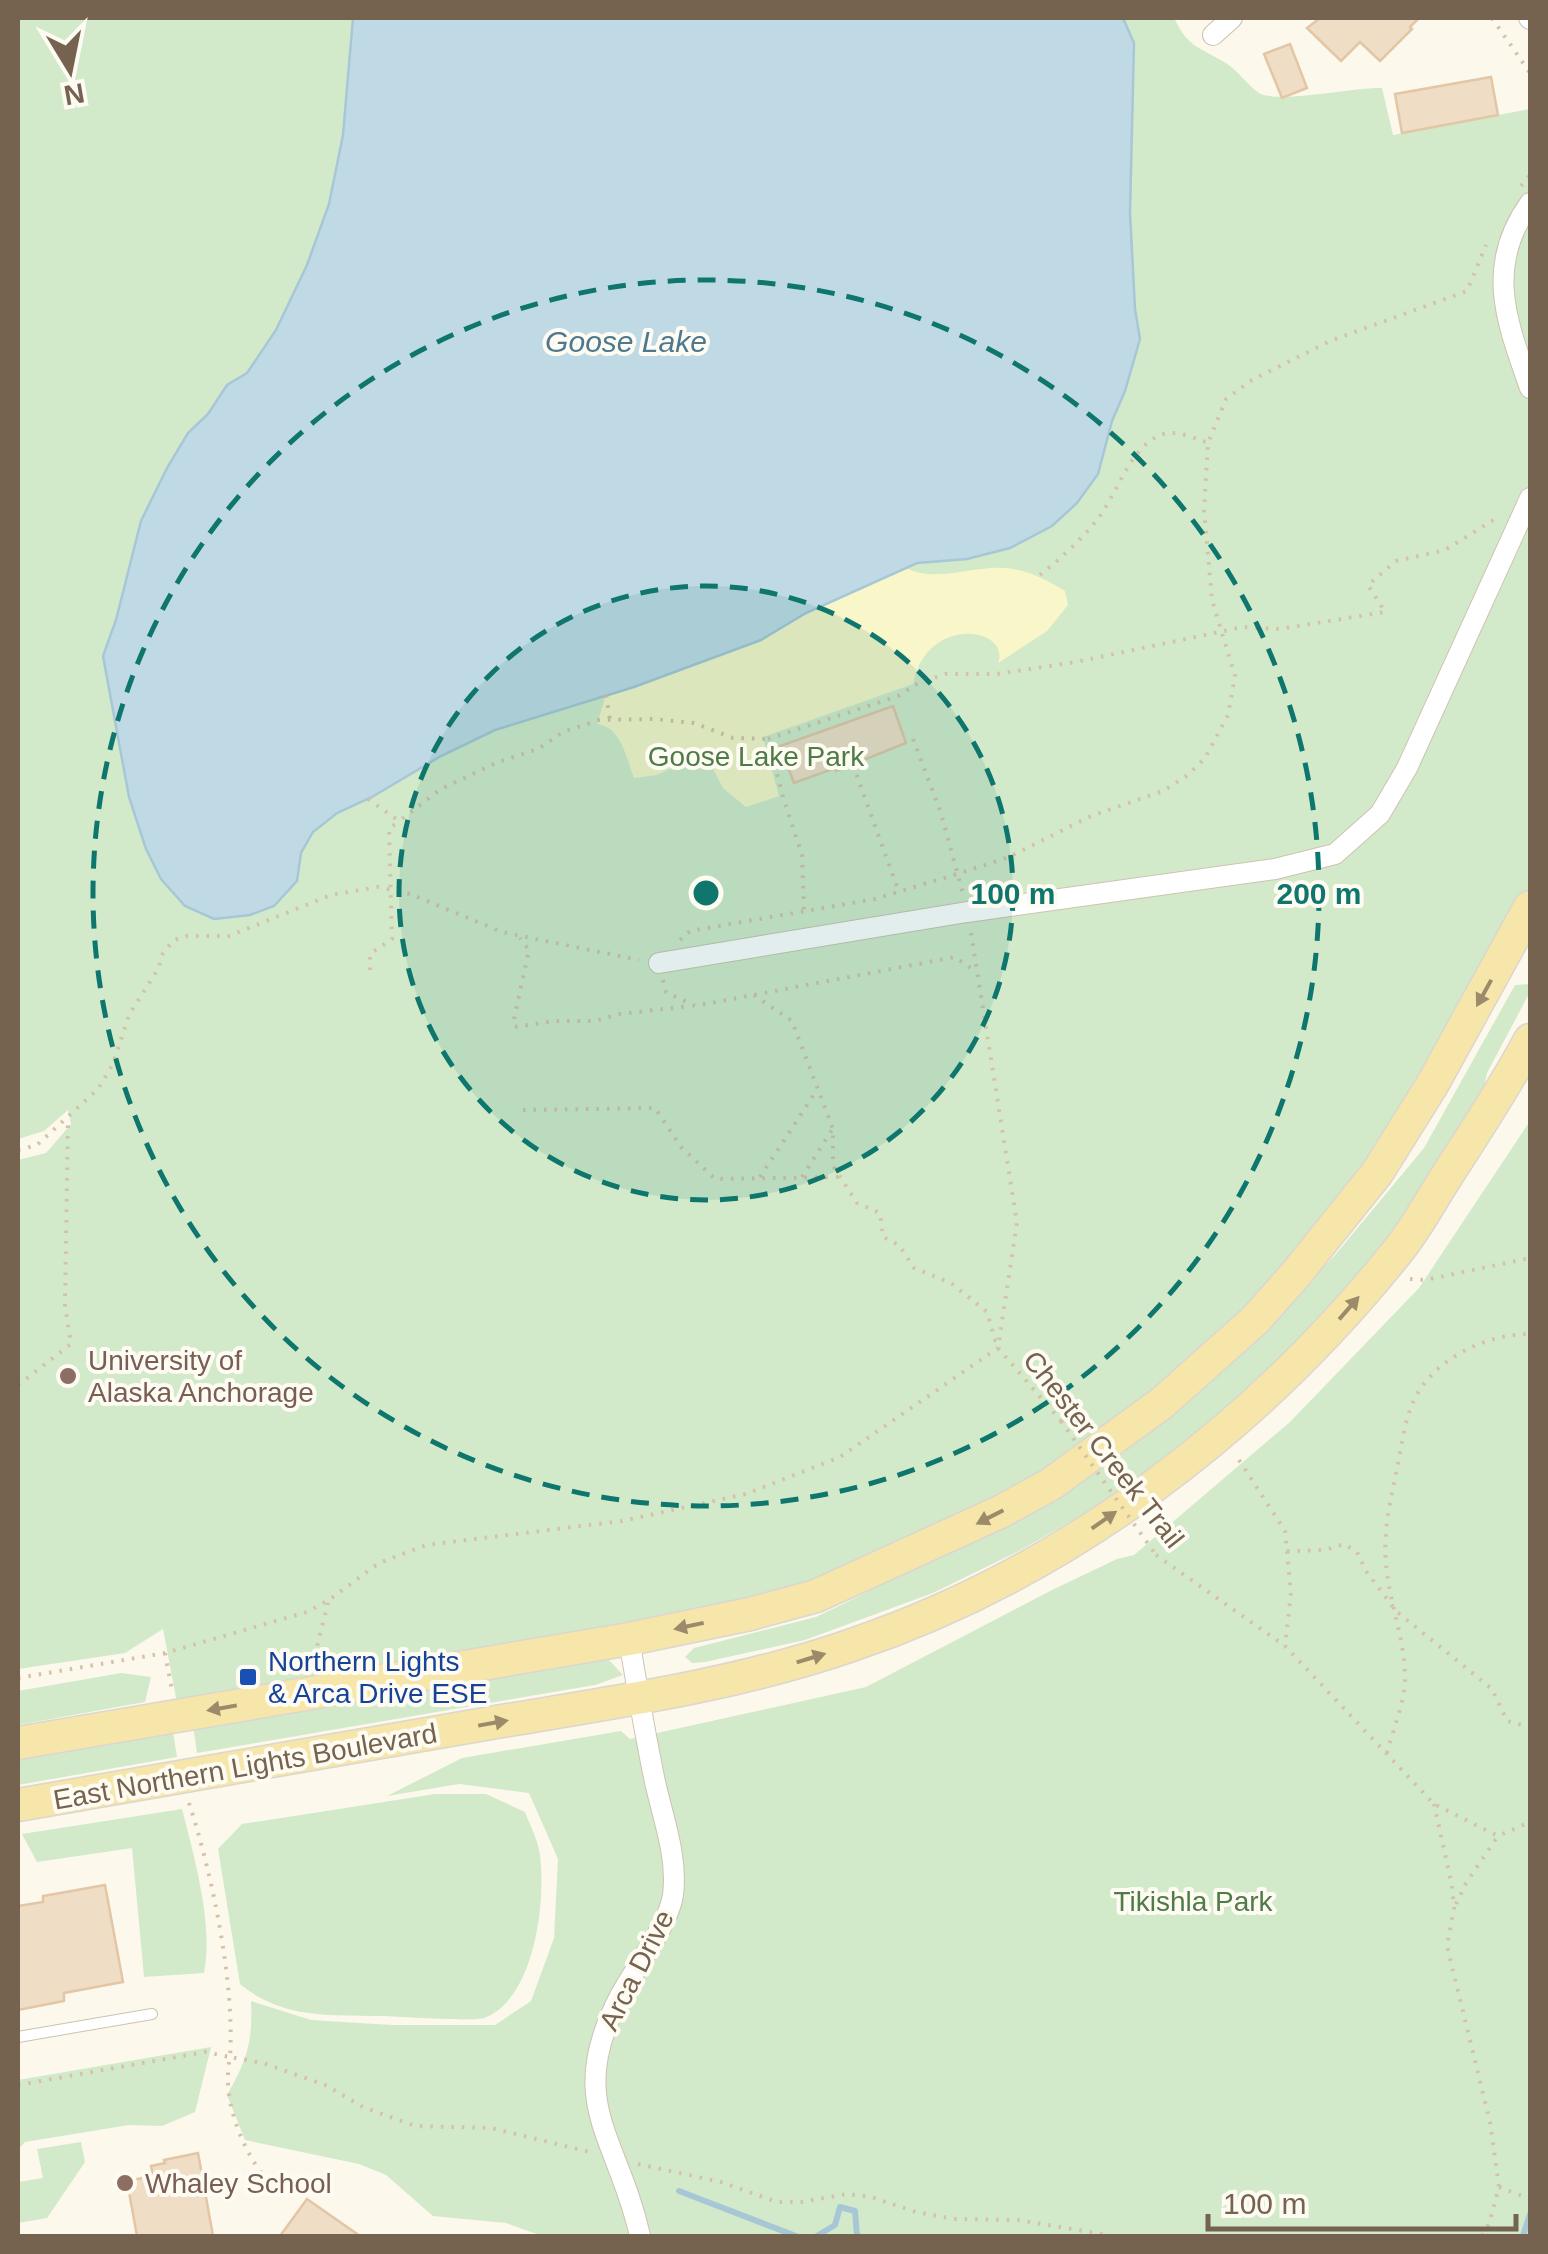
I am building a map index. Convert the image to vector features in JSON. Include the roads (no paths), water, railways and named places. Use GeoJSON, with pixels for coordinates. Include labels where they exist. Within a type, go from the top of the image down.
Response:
{"type":"FeatureCollection","features":[{"type":"Feature","properties":{"kind":"main road"},"geometry":{"type":"LineString","coordinates":[[18,1743],[629,1639],[750,1614],[816,1596],[1000,1512],[1051,1484],[1162,1403],[1255,1320],[1333,1230],[1377,1173],[1432,1084],[1530,907]]}},
{"type":"Feature","properties":{"kind":"main road","name":"East Northern Lights Boulevard"},"geometry":{"type":"LineString","coordinates":[[18,1805],[639,1698],[760,1673],[854,1645],[940,1610],[1068,1543],[1150,1488],[1251,1408],[1294,1367],[1400,1249],[1508,1082],[1530,1040]]}},
{"type":"Feature","properties":{"kind":"street"},"geometry":{"type":"LineString","coordinates":[[1213,35],[1232,18]]}},
{"type":"Feature","properties":{"kind":"street"},"geometry":{"type":"LineString","coordinates":[[1524,196],[1502,282],[1506,318],[1530,388]]}},
{"type":"Feature","properties":{"kind":"street"},"geometry":{"type":"LineString","coordinates":[[659,964],[968,912],[1275,869],[1336,854],[1380,814],[1407,768],[1530,498]]}},
{"type":"Feature","properties":{"kind":"street","name":"Arca Drive"},"geometry":{"type":"LineString","coordinates":[[629,1639],[673,1868],[673,1897],[664,1922],[640,1958],[601,2036],[594,2072],[596,2111],[640,2236]]}},
{"type":"Feature","properties":{"kind":"lane"},"geometry":{"type":"LineString","coordinates":[[18,2036],[152,2014]]}},
{"type":"Feature","properties":{"kind":"water","name":"Goose Lake"},"geometry":{"type":"Polygon","coordinates":[[[353,18],[1123,18],[1134,43],[1130,213],[1140,339],[1098,474],[1077,503],[1052,526],[1010,548],[967,559],[917,563],[806,613],[761,640],[634,687],[495,730],[337,813],[313,832],[301,853],[297,881],[274,906],[250,915],[214,919],[185,906],[161,879],[146,849],[129,797],[103,656],[141,521],[167,468],[188,433],[208,414],[227,385],[247,373],[276,330],[307,265],[329,204],[343,135],[353,18]]]}},
{"type":"Feature","properties":{"kind":"waterway"},"geometry":{"type":"LineString","coordinates":[[679,2191],[796,2236]]}},
{"type":"Feature","properties":{"kind":"waterway"},"geometry":{"type":"LineString","coordinates":[[817,2236],[835,2225],[840,2207],[855,2211],[857,2236]]}},
{"type":"Feature","properties":{"kind":"waterway"},"geometry":{"type":"LineString","coordinates":[[1523,2236],[1530,2214]]}},
{"type":"Feature","properties":{"kind":"place","name":"University of Alaska Anchorage"},"geometry":{"type":"Point","coordinates":[68,1376]}},
{"type":"Feature","properties":{"kind":"place","name":"Northern Lights & Arca Drive ESE"},"geometry":{"type":"Point","coordinates":[248,1677]}},
{"type":"Feature","properties":{"kind":"place","name":"Whaley School"},"geometry":{"type":"Point","coordinates":[125,2183]}},
{"type":"Feature","properties":{"kind":"park label","name":"Goose Lake Park"},"geometry":{"type":"Point","coordinates":[756,756]}},
{"type":"Feature","properties":{"kind":"park label","name":"Tikishla Park"},"geometry":{"type":"Point","coordinates":[1193,1901]}}]}
